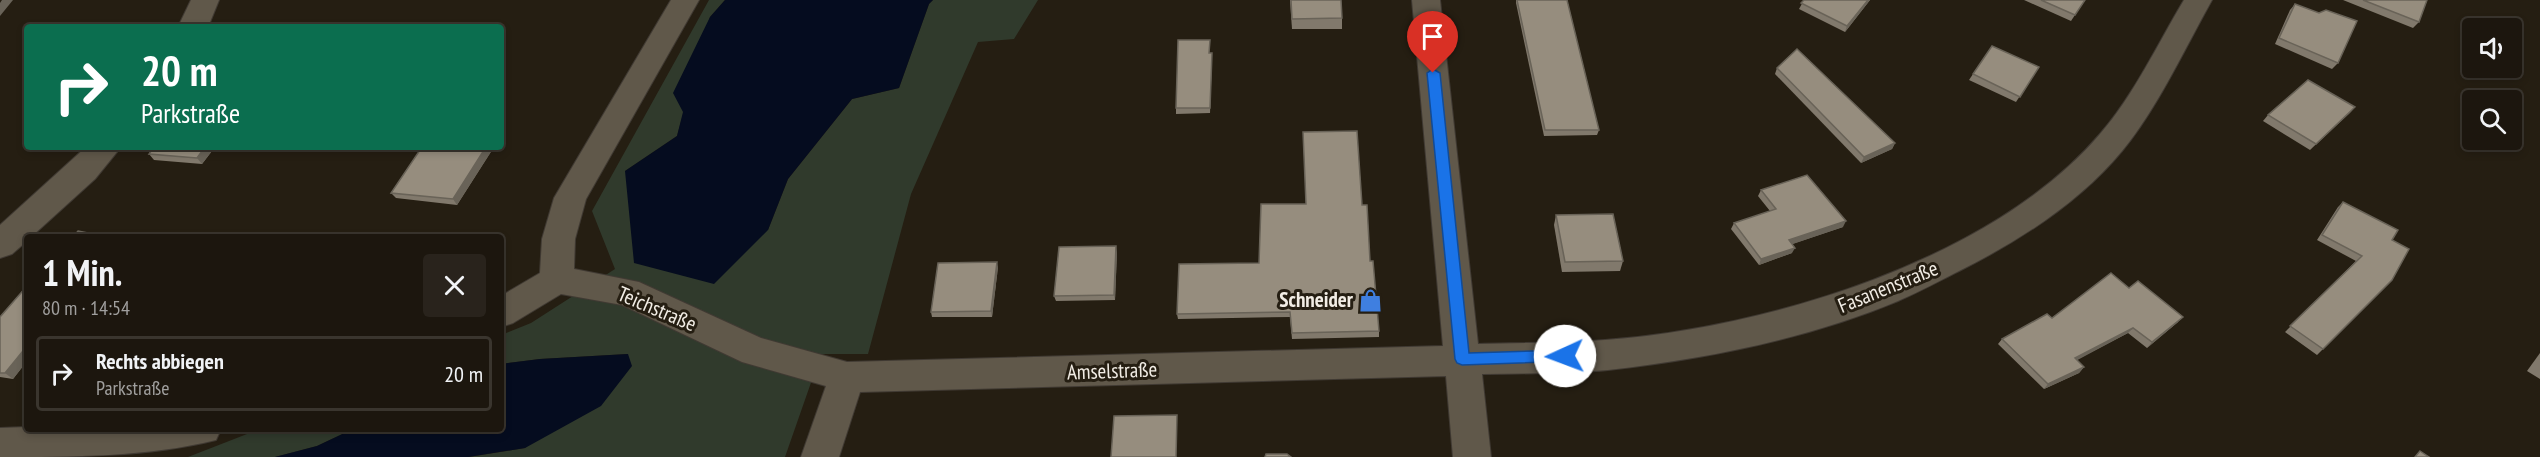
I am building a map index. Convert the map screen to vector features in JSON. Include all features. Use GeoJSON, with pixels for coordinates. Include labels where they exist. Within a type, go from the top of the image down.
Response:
{"type":"FeatureCollection","features":[{"type":"Feature","properties":{"kind":"street"},"geometry":{"type":"LineString","coordinates":[[194,24],[205,0]]}},
{"type":"Feature","properties":{"kind":"street"},"geometry":{"type":"LineString","coordinates":[[504,311],[557,280],[556,250],[560,226],[570,198],[685,0]]}},
{"type":"Feature","properties":{"kind":"street"},"geometry":{"type":"LineString","coordinates":[[1426,0],[1472,457]]}},
{"type":"Feature","properties":{"kind":"street","name":"Fasanenstraße"},"geometry":{"type":"LineString","coordinates":[[1462,359],[1606,355],[1708,340],[1830,310],[1886,291],[1941,266],[1983,244],[2031,213],[2073,182],[2111,143],[2133,113],[2198,0]]}},
{"type":"Feature","properties":{"kind":"street"},"geometry":{"type":"LineString","coordinates":[[0,245],[84,170],[102,150]]}},
{"type":"Feature","properties":{"kind":"street","name":"Teichstraße"},"geometry":{"type":"LineString","coordinates":[[557,280],[627,292],[754,351],[847,376]]}},
{"type":"Feature","properties":{"kind":"street","name":"Amselstraße"},"geometry":{"type":"LineString","coordinates":[[847,376],[1260,367],[1462,359]]}},
{"type":"Feature","properties":{"kind":"street"},"geometry":{"type":"LineString","coordinates":[[820,457],[847,376]]}},
{"type":"Feature","properties":{"kind":"street"},"geometry":{"type":"LineString","coordinates":[[0,444],[133,442],[187,432]]}},
{"type":"Feature","properties":{"kind":"green space"},"geometry":{"type":"Polygon","coordinates":[[[709,0],[725,0],[710,17],[677,136],[625,171],[768,230],[788,179],[852,99],[899,88],[929,4],[933,0],[1038,0],[1014,39],[978,42],[911,194],[868,354],[821,354],[785,457],[469,457],[525,448],[628,354],[540,359],[504,364],[504,334],[531,323],[615,269],[592,211],[709,0]]]}},
{"type":"Feature","properties":{"kind":"green space"},"geometry":{"type":"Polygon","coordinates":[[[252,432],[347,432],[317,446],[275,457],[188,457],[252,432]]]}},
{"type":"Feature","properties":{"kind":"water"},"geometry":{"type":"Polygon","coordinates":[[[725,0],[933,0],[929,4],[899,88],[852,99],[788,179],[768,230],[714,284],[634,263],[625,171],[677,136],[683,112],[673,93],[710,17],[725,0]]]}},
{"type":"Feature","properties":{"kind":"water"},"geometry":{"type":"Polygon","coordinates":[[[628,354],[632,366],[601,406],[525,448],[468,457],[275,457],[317,446],[347,432],[504,432],[504,364],[540,359],[628,354]]]}},
{"type":"Feature","properties":{"kind":"building"},"geometry":{"type":"Polygon","coordinates":[[[1291,0],[1341,0],[1342,18],[1292,19],[1291,0]]]}},
{"type":"Feature","properties":{"kind":"building"},"geometry":{"type":"Polygon","coordinates":[[[1517,0],[1567,0],[1599,130],[1545,130],[1517,0]]]}},
{"type":"Feature","properties":{"kind":"building"},"geometry":{"type":"Polygon","coordinates":[[[1804,0],[1868,0],[1847,26],[1801,3],[1804,0]]]}},
{"type":"Feature","properties":{"kind":"building"},"geometry":{"type":"Polygon","coordinates":[[[2041,0],[2085,0],[2075,15],[2041,0]]]}},
{"type":"Feature","properties":{"kind":"building"},"geometry":{"type":"Polygon","coordinates":[[[2363,0],[2427,0],[2419,22],[2363,0]]]}},
{"type":"Feature","properties":{"kind":"building"},"geometry":{"type":"Polygon","coordinates":[[[2295,4],[2319,13],[2326,10],[2357,21],[2338,63],[2279,38],[2295,4]]]}},
{"type":"Feature","properties":{"kind":"building"},"geometry":{"type":"Polygon","coordinates":[[[1178,40],[1210,40],[1209,53],[1212,53],[1210,108],[1176,108],[1178,40]]]}},
{"type":"Feature","properties":{"kind":"building"},"geometry":{"type":"Polygon","coordinates":[[[1992,46],[2039,67],[2020,97],[1973,74],[1992,46]]]}},
{"type":"Feature","properties":{"kind":"building"},"geometry":{"type":"Polygon","coordinates":[[[1797,49],[1895,143],[1864,157],[1777,68],[1797,49]]]}},
{"type":"Feature","properties":{"kind":"building"},"geometry":{"type":"Polygon","coordinates":[[[2308,80],[2355,107],[2316,144],[2268,115],[2308,80]]]}},
{"type":"Feature","properties":{"kind":"building"},"geometry":{"type":"Polygon","coordinates":[[[1357,131],[1362,205],[1367,205],[1370,261],[1373,261],[1379,331],[1292,333],[1290,312],[1177,314],[1179,264],[1259,263],[1261,204],[1306,204],[1303,132],[1357,131]]]}},
{"type":"Feature","properties":{"kind":"building"},"geometry":{"type":"Polygon","coordinates":[[[152,150],[203,150],[197,158],[149,154],[152,150]]]}},
{"type":"Feature","properties":{"kind":"building"},"geometry":{"type":"Polygon","coordinates":[[[420,150],[484,150],[453,199],[391,193],[420,150]]]}},
{"type":"Feature","properties":{"kind":"building"},"geometry":{"type":"Polygon","coordinates":[[[1807,175],[1846,221],[1789,240],[1795,248],[1761,259],[1734,223],[1776,209],[1761,190],[1807,175]]]}},
{"type":"Feature","properties":{"kind":"building"},"geometry":{"type":"Polygon","coordinates":[[[2343,202],[2398,230],[2392,240],[2409,249],[2392,280],[2323,349],[2290,326],[2362,256],[2322,235],[2343,202]]]}},
{"type":"Feature","properties":{"kind":"building"},"geometry":{"type":"Polygon","coordinates":[[[1613,214],[1623,261],[1565,262],[1556,215],[1613,214]]]}},
{"type":"Feature","properties":{"kind":"building"},"geometry":{"type":"Polygon","coordinates":[[[78,231],[93,234],[76,234],[78,231]]]}},
{"type":"Feature","properties":{"kind":"building"},"geometry":{"type":"Polygon","coordinates":[[[1116,246],[1114,295],[1054,296],[1059,247],[1116,246]]]}},
{"type":"Feature","properties":{"kind":"building"},"geometry":{"type":"Polygon","coordinates":[[[997,262],[991,311],[931,312],[938,263],[997,262]]]}},
{"type":"Feature","properties":{"kind":"building"},"geometry":{"type":"Polygon","coordinates":[[[2111,273],[2129,288],[2138,281],[2183,317],[2152,342],[2133,328],[2075,358],[2084,367],[2048,384],[2002,339],[2047,314],[2052,318],[2111,273]]]}},
{"type":"Feature","properties":{"kind":"building"},"geometry":{"type":"Polygon","coordinates":[[[24,289],[24,350],[5,373],[0,373],[0,317],[24,289]]]}},
{"type":"Feature","properties":{"kind":"building"},"geometry":{"type":"Polygon","coordinates":[[[1177,415],[1176,457],[1111,457],[1114,416],[1177,415]]]}},
{"type":"Feature","properties":{"kind":"building"},"geometry":{"type":"Polygon","coordinates":[[[2420,451],[2429,457],[2415,457],[2420,451]]]}},
{"type":"Feature","properties":{"kind":"building"},"geometry":{"type":"Polygon","coordinates":[[[1266,454],[1287,454],[1291,457],[1265,457],[1266,454]]]}},
{"type":"Feature","properties":{"kind":"place","name":"Schneider"},"geometry":{"type":"Point","coordinates":[1371,300]}},
{"type":"Feature","properties":{"kind":"route"},"geometry":{"type":"LineString","coordinates":[[1433,73],[1462,359],[1565,356]]}}]}
